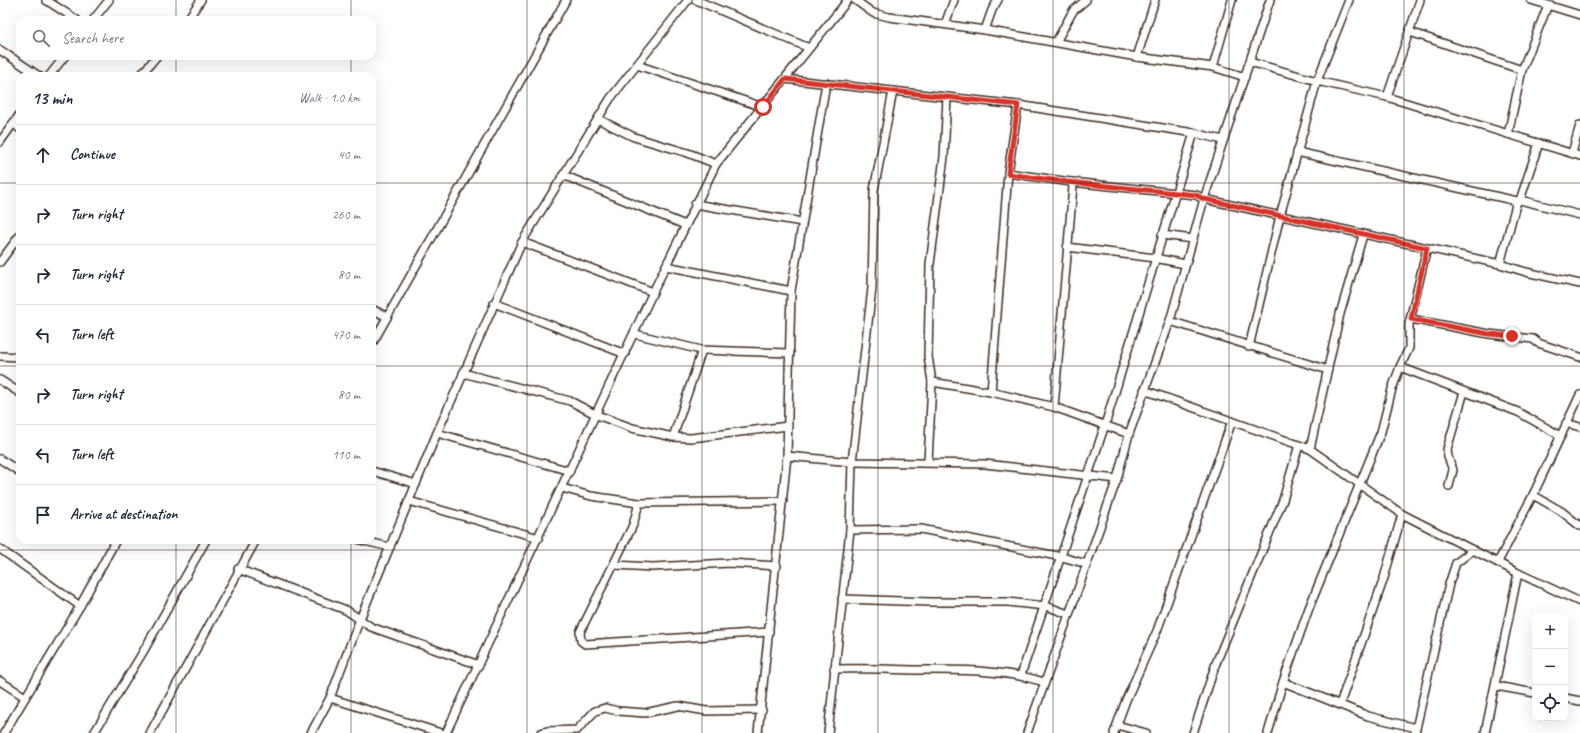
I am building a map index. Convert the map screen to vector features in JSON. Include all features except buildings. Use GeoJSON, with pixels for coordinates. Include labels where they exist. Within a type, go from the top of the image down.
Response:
{"type":"FeatureCollection","features":[{"type":"Feature","properties":{"kind":"street"},"geometry":{"type":"LineString","coordinates":[[46,0],[71,16]]}},
{"type":"Feature","properties":{"kind":"street"},"geometry":{"type":"LineString","coordinates":[[96,16],[109,0]]}},
{"type":"Feature","properties":{"kind":"street"},"geometry":{"type":"LineString","coordinates":[[190,16],[201,0]]}},
{"type":"Feature","properties":{"kind":"street"},"geometry":{"type":"LineString","coordinates":[[376,337],[566,0]]}},
{"type":"Feature","properties":{"kind":"street"},"geometry":{"type":"LineString","coordinates":[[311,733],[330,698],[360,619],[437,433],[522,242],[610,99],[688,0]]}},
{"type":"Feature","properties":{"kind":"street"},"geometry":{"type":"LineString","coordinates":[[696,0],[809,48]]}},
{"type":"Feature","properties":{"kind":"street"},"geometry":{"type":"LineString","coordinates":[[446,733],[597,415],[653,292],[716,164],[848,0]]}},
{"type":"Feature","properties":{"kind":"street"},"geometry":{"type":"LineString","coordinates":[[855,0],[873,13],[889,17],[985,30],[1137,57],[1213,67],[1245,77]]}},
{"type":"Feature","properties":{"kind":"street"},"geometry":{"type":"LineString","coordinates":[[945,24],[954,0]]}},
{"type":"Feature","properties":{"kind":"street"},"geometry":{"type":"LineString","coordinates":[[985,30],[992,10],[998,0]]}},
{"type":"Feature","properties":{"kind":"street"},"geometry":{"type":"LineString","coordinates":[[1056,42],[1073,11],[1086,0]]}},
{"type":"Feature","properties":{"kind":"street"},"geometry":{"type":"LineString","coordinates":[[1137,57],[1155,0]]}},
{"type":"Feature","properties":{"kind":"street"},"geometry":{"type":"LineString","coordinates":[[1213,67],[1232,0]]}},
{"type":"Feature","properties":{"kind":"street"},"geometry":{"type":"LineString","coordinates":[[1027,733],[1117,479],[1129,434],[1144,390],[1170,321],[1204,199],[1270,0]]}},
{"type":"Feature","properties":{"kind":"street"},"geometry":{"type":"LineString","coordinates":[[1249,347],[1280,216],[1317,81],[1349,0]]}},
{"type":"Feature","properties":{"kind":"street"},"geometry":{"type":"LineString","coordinates":[[1387,97],[1420,0]]}},
{"type":"Feature","properties":{"kind":"street"},"geometry":{"type":"LineString","coordinates":[[1531,0],[1553,4],[1580,15]]}},
{"type":"Feature","properties":{"kind":"street"},"geometry":{"type":"LineString","coordinates":[[1508,134],[1522,70],[1553,4]]}},
{"type":"Feature","properties":{"kind":"street"},"geometry":{"type":"LineString","coordinates":[[1410,32],[1522,70]]}},
{"type":"Feature","properties":{"kind":"street"},"geometry":{"type":"LineString","coordinates":[[0,50],[33,72]]}},
{"type":"Feature","properties":{"kind":"street"},"geometry":{"type":"LineString","coordinates":[[52,72],[62,60]]}},
{"type":"Feature","properties":{"kind":"street"},"geometry":{"type":"LineString","coordinates":[[143,72],[154,60]]}},
{"type":"Feature","properties":{"kind":"street"},"geometry":{"type":"LineString","coordinates":[[1250,62],[1317,81],[1387,97],[1580,156]]}},
{"type":"Feature","properties":{"kind":"street"},"geometry":{"type":"LineString","coordinates":[[637,65],[763,107]]}},
{"type":"Feature","properties":{"kind":"street"},"geometry":{"type":"LineString","coordinates":[[23,66],[26,72]]}},
{"type":"Feature","properties":{"kind":"street"},"geometry":{"type":"LineString","coordinates":[[785,79],[1018,105],[1194,133],[1223,140]]}},
{"type":"Feature","properties":{"kind":"street"},"geometry":{"type":"LineString","coordinates":[[765,733],[758,733],[762,710],[787,456],[791,291],[826,84]]}},
{"type":"Feature","properties":{"kind":"street"},"geometry":{"type":"LineString","coordinates":[[828,733],[850,530],[852,462],[872,288],[874,190],[893,91]]}},
{"type":"Feature","properties":{"kind":"street"},"geometry":{"type":"LineString","coordinates":[[928,462],[932,382],[928,356],[930,264],[944,157],[947,97]]}},
{"type":"Feature","properties":{"kind":"street"},"geometry":{"type":"LineString","coordinates":[[991,392],[1008,174],[1018,105]]}},
{"type":"Feature","properties":{"kind":"street"},"geometry":{"type":"LineString","coordinates":[[598,118],[634,137],[688,153],[716,164]]}},
{"type":"Feature","properties":{"kind":"street"},"geometry":{"type":"LineString","coordinates":[[0,142],[16,119]]}},
{"type":"Feature","properties":{"kind":"street"},"geometry":{"type":"LineString","coordinates":[[1572,154],[1580,125]]}},
{"type":"Feature","properties":{"kind":"street"},"geometry":{"type":"LineString","coordinates":[[1021,675],[1046,606],[1105,425],[1194,133]]}},
{"type":"Feature","properties":{"kind":"street"},"geometry":{"type":"LineString","coordinates":[[1500,264],[1519,200],[1539,143]]}},
{"type":"Feature","properties":{"kind":"street"},"geometry":{"type":"LineString","coordinates":[[1297,152],[1474,193],[1519,200],[1580,215]]}},
{"type":"Feature","properties":{"kind":"street"},"geometry":{"type":"LineString","coordinates":[[1008,174],[1176,194],[1196,195],[1204,199],[1500,264],[1526,272],[1580,284]]}},
{"type":"Feature","properties":{"kind":"street"},"geometry":{"type":"LineString","coordinates":[[563,175],[685,226]]}},
{"type":"Feature","properties":{"kind":"street"},"geometry":{"type":"LineString","coordinates":[[1054,407],[1073,186],[1072,182]]}},
{"type":"Feature","properties":{"kind":"street"},"geometry":{"type":"LineString","coordinates":[[695,204],[802,222]]}},
{"type":"Feature","properties":{"kind":"street"},"geometry":{"type":"LineString","coordinates":[[1162,235],[1193,239]]}},
{"type":"Feature","properties":{"kind":"street"},"geometry":{"type":"LineString","coordinates":[[1310,449],[1340,314],[1363,235]]}},
{"type":"Feature","properties":{"kind":"street"},"geometry":{"type":"LineString","coordinates":[[0,262],[16,240]]}},
{"type":"Feature","properties":{"kind":"street"},"geometry":{"type":"LineString","coordinates":[[522,242],[653,292]]}},
{"type":"Feature","properties":{"kind":"street"},"geometry":{"type":"LineString","coordinates":[[1067,247],[1155,258],[1185,264]]}},
{"type":"Feature","properties":{"kind":"street"},"geometry":{"type":"LineString","coordinates":[[1268,733],[1282,682],[1309,608],[1381,432],[1400,367],[1410,343],[1409,328],[1427,248]]}},
{"type":"Feature","properties":{"kind":"street"},"geometry":{"type":"LineString","coordinates":[[666,266],[791,291]]}},
{"type":"Feature","properties":{"kind":"street"},"geometry":{"type":"LineString","coordinates":[[494,303],[625,354]]}},
{"type":"Feature","properties":{"kind":"street"},"geometry":{"type":"LineString","coordinates":[[376,312],[387,317]]}},
{"type":"Feature","properties":{"kind":"street"},"geometry":{"type":"LineString","coordinates":[[1411,319],[1489,334],[1533,340],[1580,357]]}},
{"type":"Feature","properties":{"kind":"street"},"geometry":{"type":"LineString","coordinates":[[1170,321],[1249,347],[1328,370]]}},
{"type":"Feature","properties":{"kind":"street"},"geometry":{"type":"LineString","coordinates":[[635,334],[702,350],[790,353]]}},
{"type":"Feature","properties":{"kind":"street"},"geometry":{"type":"LineString","coordinates":[[673,438],[702,350]]}},
{"type":"Feature","properties":{"kind":"street"},"geometry":{"type":"LineString","coordinates":[[0,356],[16,357]]}},
{"type":"Feature","properties":{"kind":"street"},"geometry":{"type":"LineString","coordinates":[[1400,367],[1518,412],[1561,436]]}},
{"type":"Feature","properties":{"kind":"street"},"geometry":{"type":"LineString","coordinates":[[463,373],[570,401],[597,415],[632,428],[673,438],[691,438],[788,426]]}},
{"type":"Feature","properties":{"kind":"street"},"geometry":{"type":"LineString","coordinates":[[0,380],[16,390]]}},
{"type":"Feature","properties":{"kind":"street"},"geometry":{"type":"LineString","coordinates":[[932,382],[991,392],[1054,407],[1129,434]]}},
{"type":"Feature","properties":{"kind":"street"},"geometry":{"type":"LineString","coordinates":[[1144,390],[1310,449],[1402,514],[1518,573],[1580,602]]}},
{"type":"Feature","properties":{"kind":"street"},"geometry":{"type":"LineString","coordinates":[[1449,486],[1453,470],[1448,457],[1447,449],[1464,392]]}},
{"type":"Feature","properties":{"kind":"street"},"geometry":{"type":"LineString","coordinates":[[1498,562],[1533,495],[1580,395]]}},
{"type":"Feature","properties":{"kind":"street"},"geometry":{"type":"LineString","coordinates":[[1114,733],[1157,631],[1232,421]]}},
{"type":"Feature","properties":{"kind":"street"},"geometry":{"type":"LineString","coordinates":[[1566,423],[1580,427]]}},
{"type":"Feature","properties":{"kind":"street"},"geometry":{"type":"LineString","coordinates":[[437,433],[570,471]]}},
{"type":"Feature","properties":{"kind":"street"},"geometry":{"type":"LineString","coordinates":[[1193,733],[1216,663],[1284,500],[1299,445]]}},
{"type":"Feature","properties":{"kind":"street"},"geometry":{"type":"LineString","coordinates":[[787,456],[852,462],[985,464],[1117,479]]}},
{"type":"Feature","properties":{"kind":"street"},"geometry":{"type":"LineString","coordinates":[[0,459],[16,469]]}},
{"type":"Feature","properties":{"kind":"street"},"geometry":{"type":"LineString","coordinates":[[376,472],[416,484]]}},
{"type":"Feature","properties":{"kind":"street"},"geometry":{"type":"LineString","coordinates":[[562,488],[591,496],[639,503],[783,501]]}},
{"type":"Feature","properties":{"kind":"street"},"geometry":{"type":"LineString","coordinates":[[1533,495],[1561,511],[1580,526]]}},
{"type":"Feature","properties":{"kind":"street"},"geometry":{"type":"LineString","coordinates":[[409,501],[538,538]]}},
{"type":"Feature","properties":{"kind":"street"},"geometry":{"type":"LineString","coordinates":[[639,503],[633,525],[580,632],[581,641],[585,644],[769,632]]}},
{"type":"Feature","properties":{"kind":"street"},"geometry":{"type":"LineString","coordinates":[[1340,704],[1384,578],[1402,514]]}},
{"type":"Feature","properties":{"kind":"street"},"geometry":{"type":"LineString","coordinates":[[850,530],[921,529],[1062,557],[1087,564]]}},
{"type":"Feature","properties":{"kind":"street"},"geometry":{"type":"LineString","coordinates":[[4,733],[25,697],[38,679],[114,544]]}},
{"type":"Feature","properties":{"kind":"street"},"geometry":{"type":"LineString","coordinates":[[94,733],[146,646],[204,544]]}},
{"type":"Feature","properties":{"kind":"street"},"geometry":{"type":"LineString","coordinates":[[150,733],[238,569],[254,544]]}},
{"type":"Feature","properties":{"kind":"street"},"geometry":{"type":"LineString","coordinates":[[376,544],[390,547]]}},
{"type":"Feature","properties":{"kind":"street"},"geometry":{"type":"LineString","coordinates":[[0,549],[80,606]]}},
{"type":"Feature","properties":{"kind":"street"},"geometry":{"type":"LineString","coordinates":[[1282,682],[1368,716],[1415,730],[1456,563],[1473,550]]}},
{"type":"Feature","properties":{"kind":"street"},"geometry":{"type":"LineString","coordinates":[[614,566],[654,567],[729,563],[776,566]]}},
{"type":"Feature","properties":{"kind":"street"},"geometry":{"type":"LineString","coordinates":[[238,569],[346,610],[371,627],[479,665]]}},
{"type":"Feature","properties":{"kind":"street"},"geometry":{"type":"LineString","coordinates":[[1485,733],[1496,686],[1518,573]]}},
{"type":"Feature","properties":{"kind":"street"},"geometry":{"type":"LineString","coordinates":[[842,599],[931,602],[1007,602],[1046,606],[1068,614]]}},
{"type":"Feature","properties":{"kind":"street"},"geometry":{"type":"LineString","coordinates":[[834,669],[865,668],[969,670],[1021,675],[1044,682]]}},
{"type":"Feature","properties":{"kind":"street"},"geometry":{"type":"LineString","coordinates":[[0,681],[25,697]]}},
{"type":"Feature","properties":{"kind":"street"},"geometry":{"type":"LineString","coordinates":[[1496,686],[1532,692]]}},
{"type":"Feature","properties":{"kind":"street"},"geometry":{"type":"LineString","coordinates":[[330,698],[440,733]]}},
{"type":"Feature","properties":{"kind":"street"},"geometry":{"type":"LineString","coordinates":[[1568,698],[1580,700]]}},
{"type":"Feature","properties":{"kind":"street"},"geometry":{"type":"LineString","coordinates":[[541,733],[547,731],[577,730],[595,711],[605,708],[618,711],[646,713],[678,706],[706,711],[762,710]]}},
{"type":"Feature","properties":{"kind":"street"},"geometry":{"type":"LineString","coordinates":[[1117,725],[1146,733]]}},
{"type":"Feature","properties":{"kind":"route"},"geometry":{"type":"LineString","coordinates":[[763,107],[785,79],[1018,105],[1008,174],[1067,182],[1196,195],[1204,199],[1427,248],[1411,319],[1489,334],[1512,336]]}}]}
